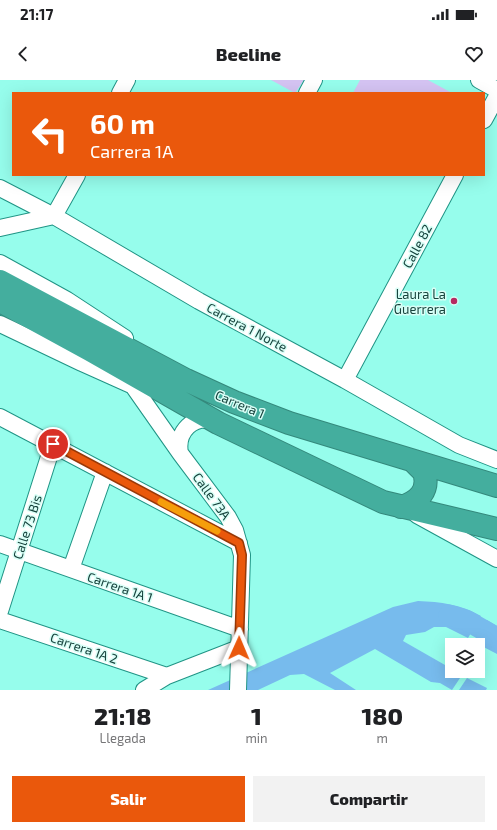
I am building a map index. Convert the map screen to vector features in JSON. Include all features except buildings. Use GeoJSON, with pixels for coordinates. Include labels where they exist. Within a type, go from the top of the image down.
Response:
{"type":"FeatureCollection","features":[{"type":"Feature","properties":{"kind":"highway","name":"Carrera 1"},"geometry":{"type":"LineString","coordinates":[[0,281],[218,423],[383,502],[496,529]]}},
{"type":"Feature","properties":{"kind":"highway","name":"Carrera 1"},"geometry":{"type":"LineString","coordinates":[[0,301],[234,402],[288,423],[497,486]]}},
{"type":"Feature","properties":{"kind":"highway"},"geometry":{"type":"LineString","coordinates":[[401,507],[417,500],[425,488],[424,472],[413,460]]}},
{"type":"Feature","properties":{"kind":"street"},"geometry":{"type":"LineString","coordinates":[[121,92],[127,80]]}},
{"type":"Feature","properties":{"kind":"street"},"geometry":{"type":"LineString","coordinates":[[308,92],[314,80]]}},
{"type":"Feature","properties":{"kind":"street"},"geometry":{"type":"LineString","coordinates":[[479,80],[497,90]]}},
{"type":"Feature","properties":{"kind":"street"},"geometry":{"type":"LineString","coordinates":[[485,118],[497,96]]}},
{"type":"Feature","properties":{"kind":"street"},"geometry":{"type":"LineString","coordinates":[[0,228],[54,216],[75,176]]}},
{"type":"Feature","properties":{"kind":"street","name":"Calle 82"},"geometry":{"type":"LineString","coordinates":[[345,380],[454,176]]}},
{"type":"Feature","properties":{"kind":"street","name":"Carrera 1 Norte"},"geometry":{"type":"LineString","coordinates":[[0,188],[54,216],[199,301],[345,380],[459,445],[497,460]]}},
{"type":"Feature","properties":{"kind":"street"},"geometry":{"type":"LineString","coordinates":[[0,263],[83,310],[186,380]]}},
{"type":"Feature","properties":{"kind":"street"},"geometry":{"type":"LineString","coordinates":[[0,324],[133,386],[218,423]]}},
{"type":"Feature","properties":{"kind":"street","name":"Calle 73A"},"geometry":{"type":"LineString","coordinates":[[133,386],[180,453],[228,517],[239,543],[242,555],[238,690]]}},
{"type":"Feature","properties":{"kind":"street"},"geometry":{"type":"LineString","coordinates":[[0,417],[239,543]]}},
{"type":"Feature","properties":{"kind":"street"},"geometry":{"type":"LineString","coordinates":[[180,453],[181,437],[191,424],[207,420],[218,423]]}},
{"type":"Feature","properties":{"kind":"street","name":"Calle 73 Bis"},"geometry":{"type":"LineString","coordinates":[[0,610],[53,444]]}},
{"type":"Feature","properties":{"kind":"street"},"geometry":{"type":"LineString","coordinates":[[71,569],[105,472]]}},
{"type":"Feature","properties":{"kind":"street","name":"Carrera 1"},"geometry":{"type":"LineString","coordinates":[[401,507],[497,559]]}},
{"type":"Feature","properties":{"kind":"street","name":"Carrera 1A 1"},"geometry":{"type":"LineString","coordinates":[[0,544],[240,629]]}},
{"type":"Feature","properties":{"kind":"street","name":"Carrera 1A 2"},"geometry":{"type":"LineString","coordinates":[[0,620],[167,676]]}},
{"type":"Feature","properties":{"kind":"street"},"geometry":{"type":"LineString","coordinates":[[144,690],[167,676],[239,648]]}},
{"type":"Feature","properties":{"kind":"shaded area"},"geometry":{"type":"Polygon","coordinates":[[[271,80],[304,80],[296,92],[271,80]]]}},
{"type":"Feature","properties":{"kind":"shaded area"},"geometry":{"type":"Polygon","coordinates":[[[360,80],[428,80],[450,92],[354,92],[360,80]]]}},
{"type":"Feature","properties":{"kind":"water"},"geometry":{"type":"Polygon","coordinates":[[[418,601],[435,602],[458,606],[481,616],[468,638],[446,627],[434,627],[425,632],[406,635],[403,641],[445,665],[445,678],[460,678],[452,690],[440,683],[431,682],[375,649],[330,673],[356,690],[335,690],[304,674],[290,675],[258,690],[208,690],[393,607],[418,601]]]}},
{"type":"Feature","properties":{"kind":"water"},"geometry":{"type":"Polygon","coordinates":[[[487,620],[497,626],[497,654],[485,648],[485,638],[476,638],[487,620]]]}},
{"type":"Feature","properties":{"kind":"water"},"geometry":{"type":"Polygon","coordinates":[[[467,678],[487,688],[486,690],[459,690],[467,678]]]}},
{"type":"Feature","properties":{"kind":"waterway"},"geometry":{"type":"LineString","coordinates":[[449,615],[466,620],[497,638]]}},
{"type":"Feature","properties":{"kind":"slow traffic"},"geometry":{"type":"LineString","coordinates":[[161,502],[217,531]]}},
{"type":"Feature","properties":{"kind":"place","name":"Laura La Guerrera"},"geometry":{"type":"Point","coordinates":[454,301]}},
{"type":"Feature","properties":{"kind":"route"},"geometry":{"type":"LineString","coordinates":[[53,444],[239,543],[242,555],[239,648]]}}]}
